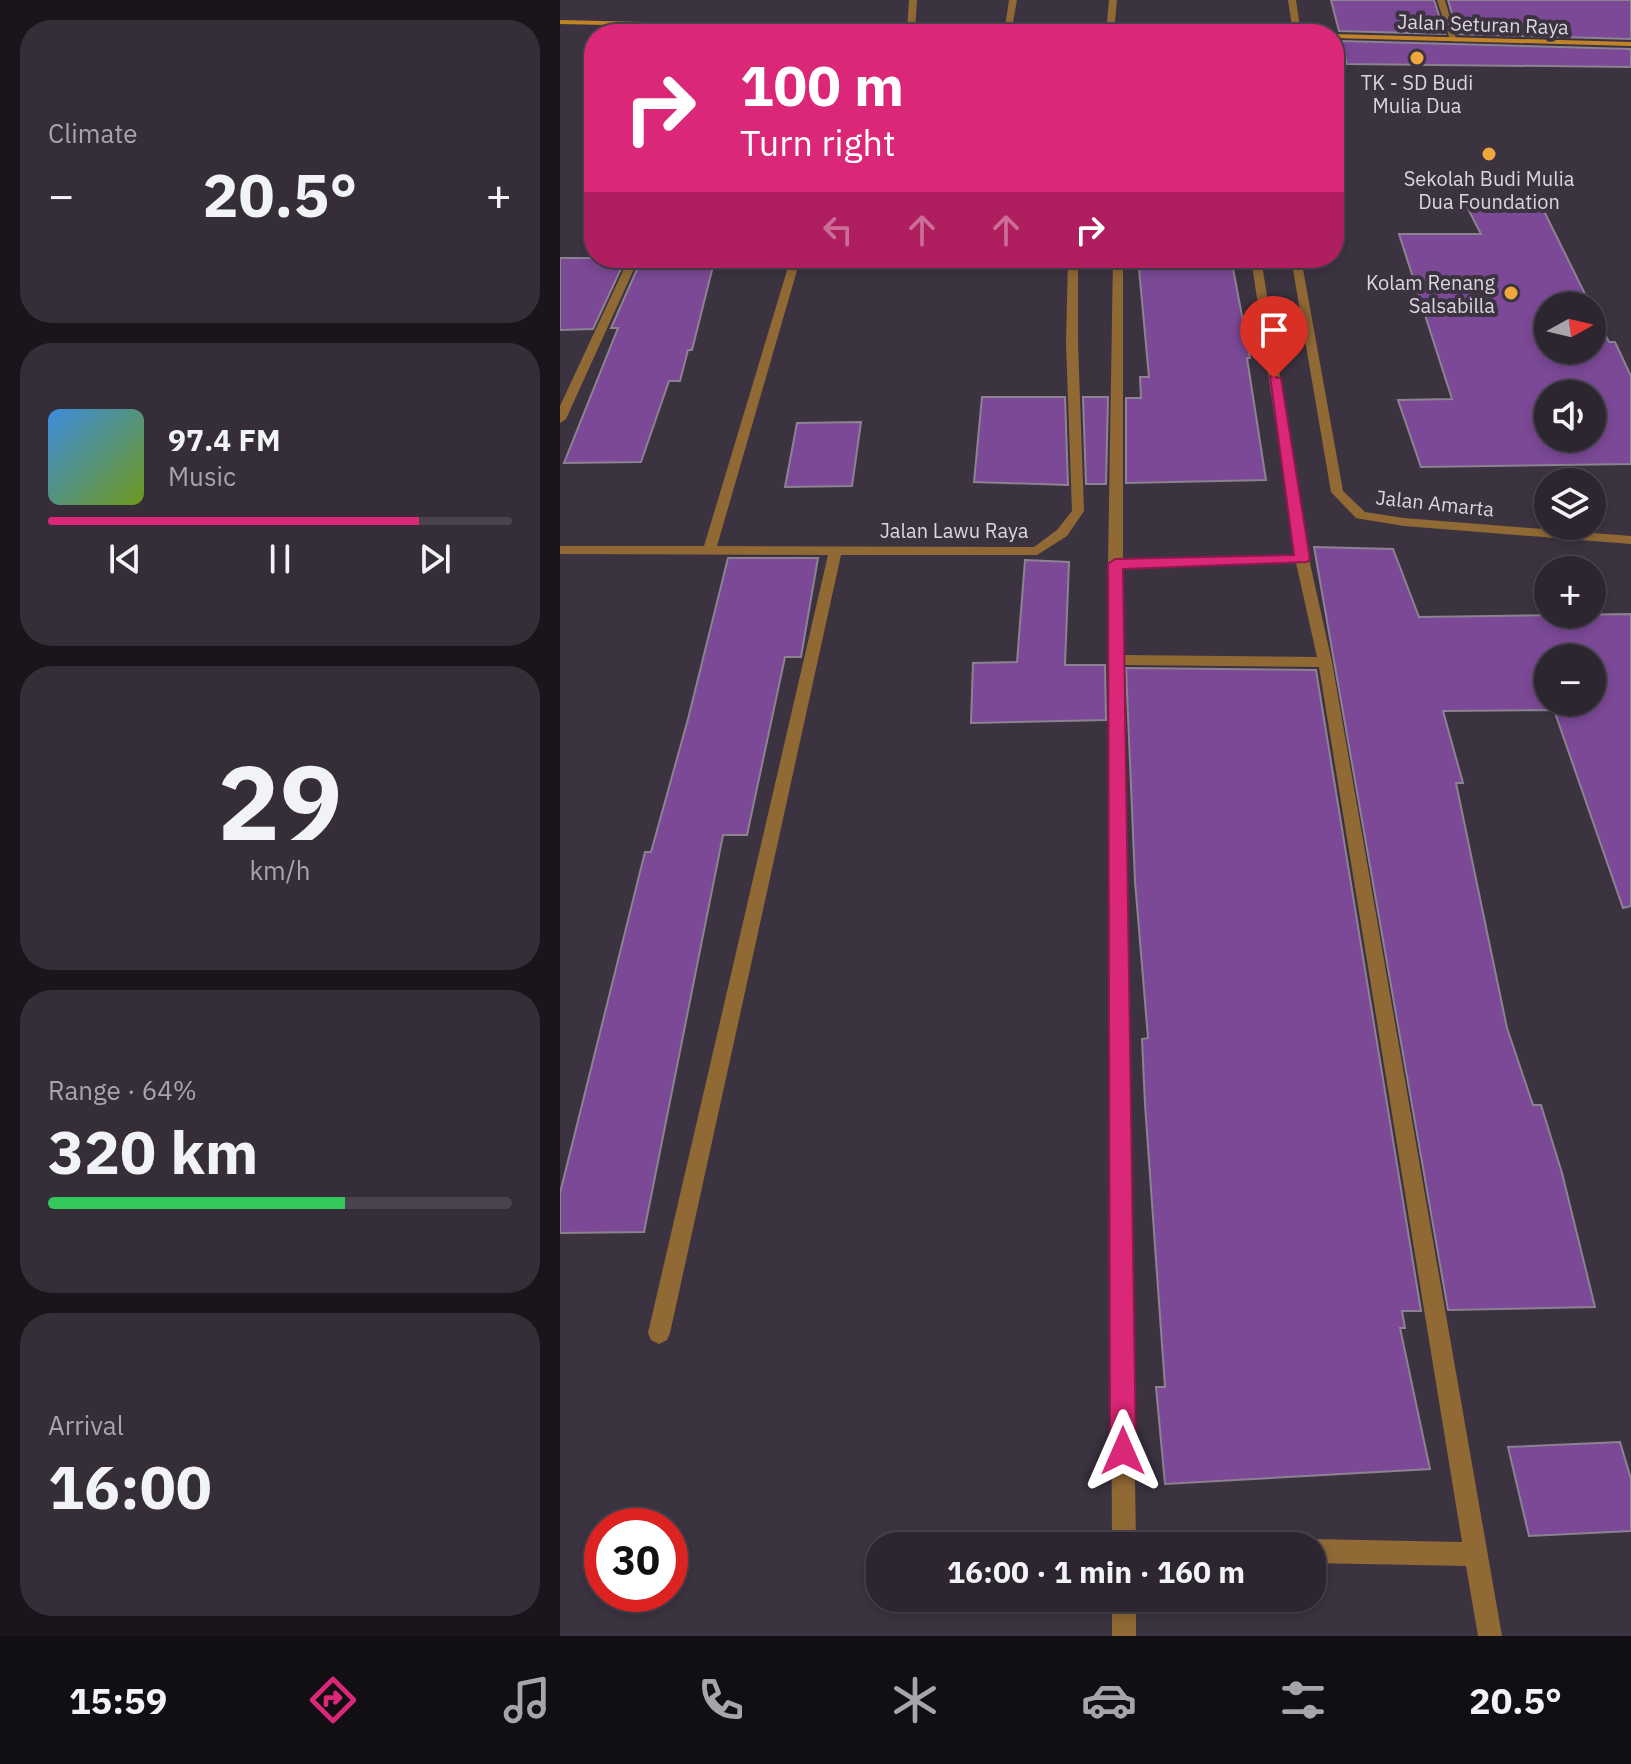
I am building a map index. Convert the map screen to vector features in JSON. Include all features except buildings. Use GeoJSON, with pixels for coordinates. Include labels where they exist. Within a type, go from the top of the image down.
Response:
{"type":"FeatureCollection","features":[{"type":"Feature","properties":{"kind":"main road"},"geometry":{"type":"LineString","coordinates":[[560,22],[638,24]]}},
{"type":"Feature","properties":{"kind":"main road","name":"Jalan Seturan Raya"},"geometry":{"type":"LineString","coordinates":[[1344,36],[1631,44]]}},
{"type":"Feature","properties":{"kind":"street"},"geometry":{"type":"LineString","coordinates":[[911,24],[913,0]]}},
{"type":"Feature","properties":{"kind":"street"},"geometry":{"type":"LineString","coordinates":[[1009,24],[1013,0]]}},
{"type":"Feature","properties":{"kind":"street"},"geometry":{"type":"LineString","coordinates":[[1111,24],[1113,0]]}},
{"type":"Feature","properties":{"kind":"street"},"geometry":{"type":"LineString","coordinates":[[1292,0],[1296,24]]}},
{"type":"Feature","properties":{"kind":"street"},"geometry":{"type":"LineString","coordinates":[[1441,0],[1454,40]]}},
{"type":"Feature","properties":{"kind":"street"},"geometry":{"type":"LineString","coordinates":[[560,419],[629,268]]}},
{"type":"Feature","properties":{"kind":"street"},"geometry":{"type":"LineString","coordinates":[[709,550],[793,268]]}},
{"type":"Feature","properties":{"kind":"street","name":"Jalan Lawu Raya"},"geometry":{"type":"LineString","coordinates":[[560,550],[1037,551],[1062,533],[1078,511],[1072,343],[1073,268]]}},
{"type":"Feature","properties":{"kind":"street"},"geometry":{"type":"LineString","coordinates":[[1118,268],[1115,564],[1124,1532]]}},
{"type":"Feature","properties":{"kind":"street"},"geometry":{"type":"LineString","coordinates":[[1258,268],[1302,559],[1325,662],[1490,1636]]}},
{"type":"Feature","properties":{"kind":"street","name":"Jalan Amarta"},"geometry":{"type":"LineString","coordinates":[[1298,268],[1337,492],[1361,515],[1631,540]]}},
{"type":"Feature","properties":{"kind":"street"},"geometry":{"type":"LineString","coordinates":[[659,1333],[835,551]]}},
{"type":"Feature","properties":{"kind":"street"},"geometry":{"type":"LineString","coordinates":[[1115,564],[1302,559]]}},
{"type":"Feature","properties":{"kind":"street"},"geometry":{"type":"LineString","coordinates":[[1116,660],[1325,662]]}},
{"type":"Feature","properties":{"kind":"street"},"geometry":{"type":"LineString","coordinates":[[1326,1551],[1475,1554]]}},
{"type":"Feature","properties":{"kind":"street"},"geometry":{"type":"LineString","coordinates":[[1124,1612],[1124,1636]]}},
{"type":"Feature","properties":{"kind":"place","name":"TK - SD Budi Mulia Dua"},"geometry":{"type":"Point","coordinates":[1417,58]}},
{"type":"Feature","properties":{"kind":"place","name":"Sekolah Budi Mulia Dua Foundation"},"geometry":{"type":"Point","coordinates":[1489,154]}},
{"type":"Feature","properties":{"kind":"place","name":"Kolam Renang Salsabilla"},"geometry":{"type":"Point","coordinates":[1511,293]}},
{"type":"Feature","properties":{"kind":"route"},"geometry":{"type":"LineString","coordinates":[[1123,1451],[1115,564],[1302,559],[1274,378]]}}]}
